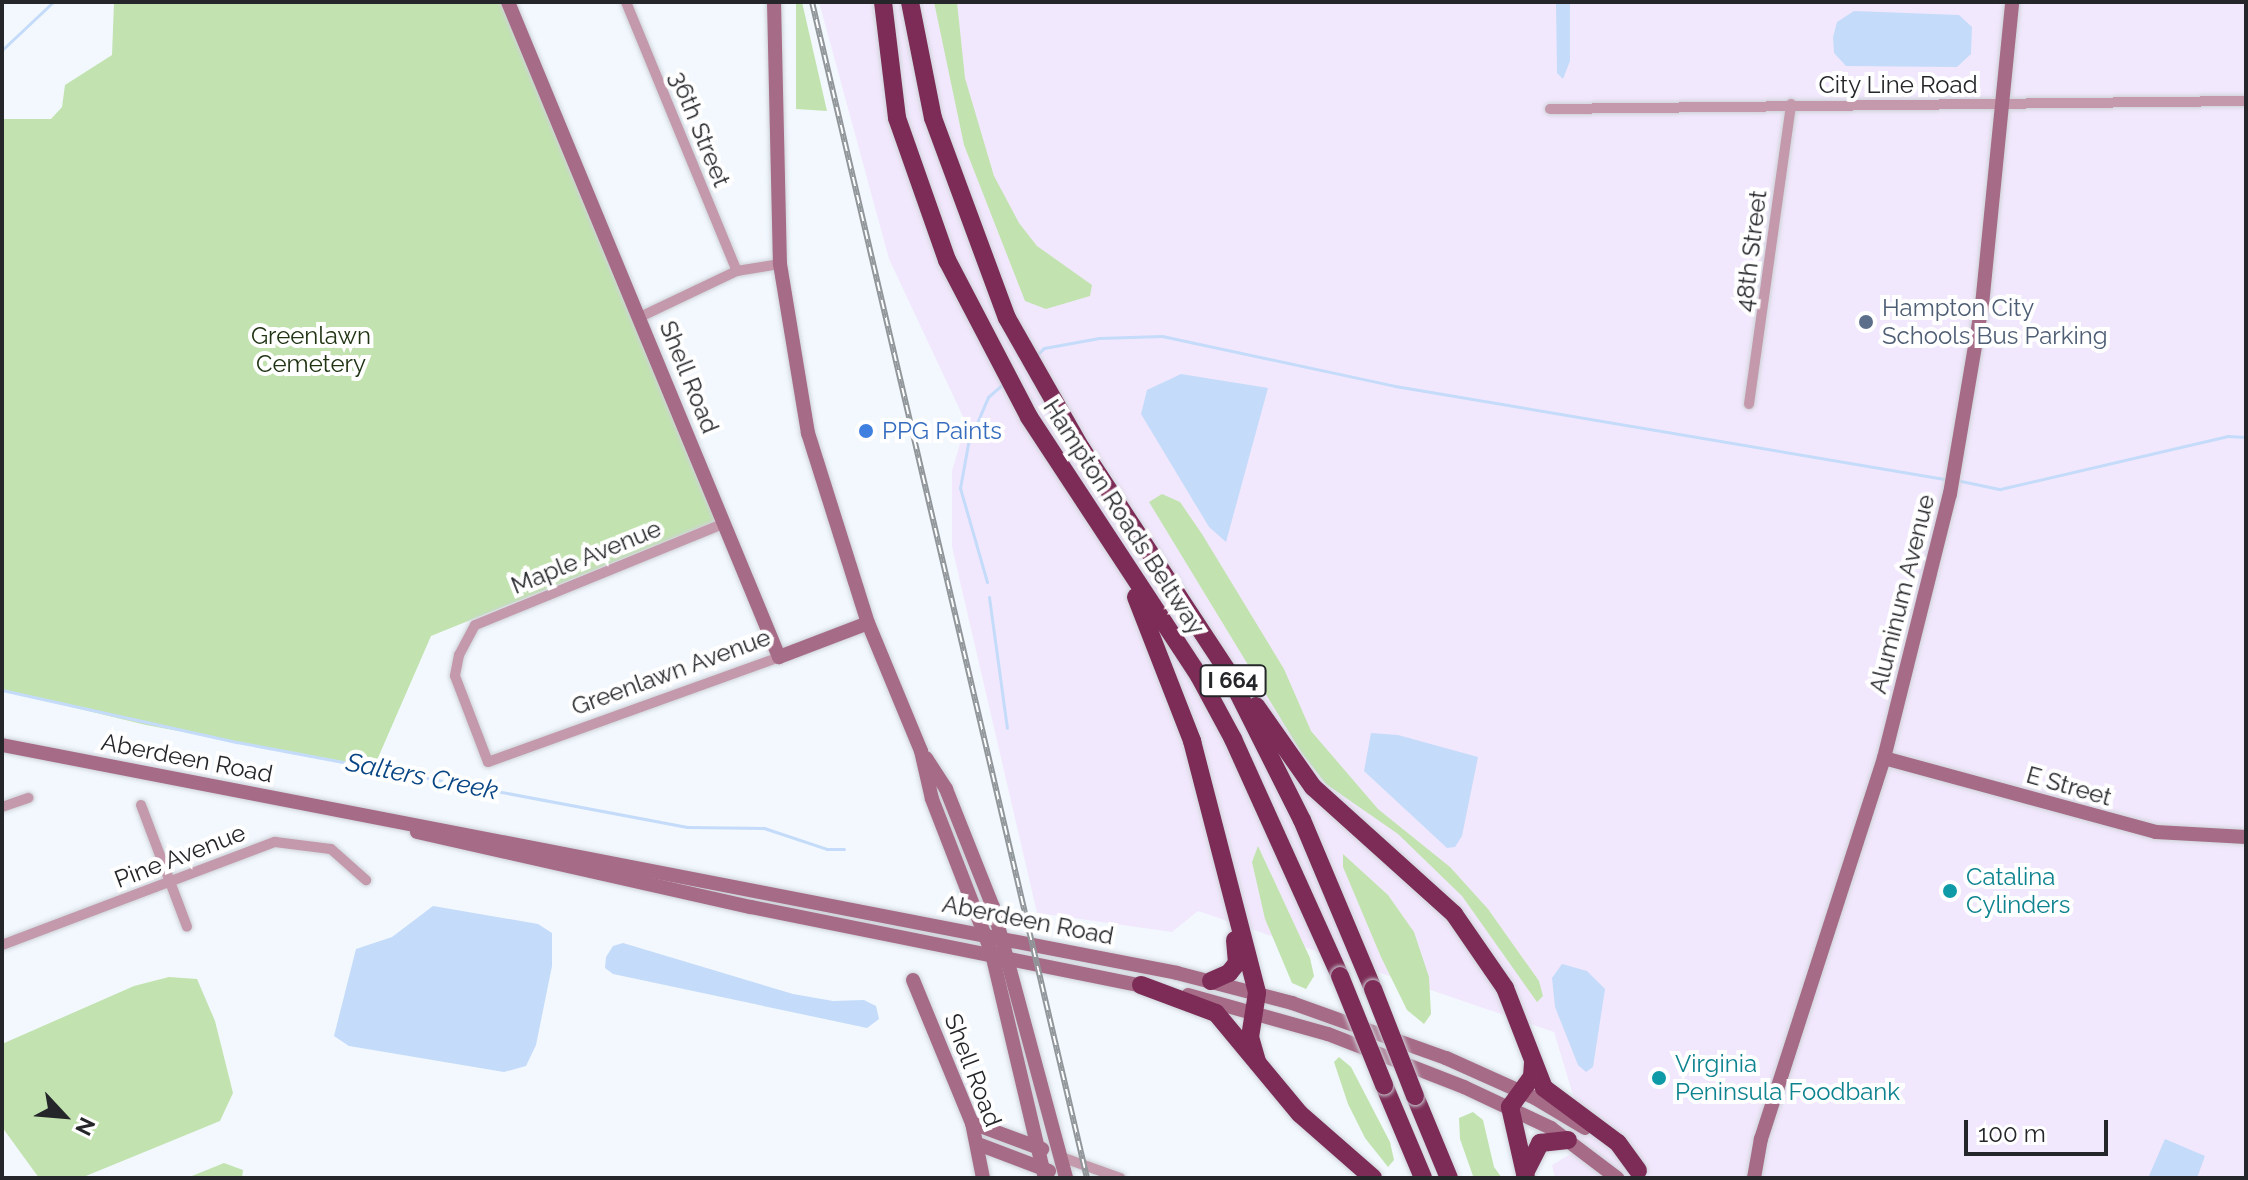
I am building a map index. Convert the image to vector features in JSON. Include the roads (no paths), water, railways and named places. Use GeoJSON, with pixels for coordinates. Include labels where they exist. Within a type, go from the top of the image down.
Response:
{"type":"FeatureCollection","features":[{"type":"Feature","properties":{"kind":"highway","name":"Hampton Roads Beltway"},"geometry":{"type":"LineString","coordinates":[[883,2],[897,118],[947,260],[984,337],[1029,417],[1233,739],[1283,840],[1423,1178]]}},
{"type":"Feature","properties":{"kind":"highway","name":"Hampton Roads Beltway"},"geometry":{"type":"LineString","coordinates":[[910,2],[933,118],[959,200],[1007,318],[1050,397],[1226,669],[1302,820],[1449,1178]]}},
{"type":"Feature","properties":{"kind":"highway"},"geometry":{"type":"LineString","coordinates":[[1116,550],[1178,697],[1255,1002],[1250,1040],[1257,1062]]}},
{"type":"Feature","properties":{"kind":"highway"},"geometry":{"type":"LineString","coordinates":[[1226,669],[1313,787],[1423,882],[1479,945],[1505,988],[1551,1096],[1618,1143],[1641,1175]]}},
{"type":"Feature","properties":{"kind":"highway"},"geometry":{"type":"LineString","coordinates":[[1211,981],[1229,973],[1238,957],[1217,843]]}},
{"type":"Feature","properties":{"kind":"highway"},"geometry":{"type":"LineString","coordinates":[[1141,985],[1212,1010],[1300,1114],[1373,1178]]}},
{"type":"Feature","properties":{"kind":"highway"},"geometry":{"type":"LineString","coordinates":[[1526,1176],[1514,1098],[1532,1077],[1533,1059]]}},
{"type":"Feature","properties":{"kind":"highway"},"geometry":{"type":"LineString","coordinates":[[1526,1176],[1540,1143],[1568,1140]]}},
{"type":"Feature","properties":{"kind":"main road","name":"Shell Road"},"geometry":{"type":"LineString","coordinates":[[508,2],[779,657]]}},
{"type":"Feature","properties":{"kind":"main road"},"geometry":{"type":"LineString","coordinates":[[774,2],[780,264],[808,433],[868,623],[921,751],[932,799],[992,954],[1044,1174]]}},
{"type":"Feature","properties":{"kind":"main road","name":"Aluminum Avenue"},"geometry":{"type":"LineString","coordinates":[[1754,1178],[1761,1139],[1884,758],[1950,494],[1982,305],[2005,105],[2012,2]]}},
{"type":"Feature","properties":{"kind":"main road","name":"Greenlawn Avenue"},"geometry":{"type":"LineString","coordinates":[[779,657],[868,623]]}},
{"type":"Feature","properties":{"kind":"main road","name":"Aberdeen Road"},"geometry":{"type":"LineString","coordinates":[[2,745],[1002,937],[1211,981],[1255,1002]]}},
{"type":"Feature","properties":{"kind":"main road"},"geometry":{"type":"LineString","coordinates":[[921,751],[946,789],[1009,957],[1066,1178],[1044,1174],[978,1144]]}},
{"type":"Feature","properties":{"kind":"main road","name":"E Street"},"geometry":{"type":"LineString","coordinates":[[1884,758],[2156,832],[2246,837]]}},
{"type":"Feature","properties":{"kind":"main road","name":"Aberdeen Road"},"geometry":{"type":"LineString","coordinates":[[363,816],[470,847],[1141,985],[1255,1002],[1446,1058],[1514,1098],[1617,1178]]}},
{"type":"Feature","properties":{"kind":"main road","name":"Shell Road"},"geometry":{"type":"LineString","coordinates":[[913,980],[972,1123],[983,1178]]}},
{"type":"Feature","properties":{"kind":"main road","name":"Aberdeen Road"},"geometry":{"type":"LineString","coordinates":[[1514,1098],[1572,1120],[1641,1175]]}},
{"type":"Feature","properties":{"kind":"main road"},"geometry":{"type":"LineString","coordinates":[[972,1123],[1061,1157]]}},
{"type":"Feature","properties":{"kind":"street","name":"36th Street"},"geometry":{"type":"LineString","coordinates":[[626,2],[737,271]]}},
{"type":"Feature","properties":{"kind":"street","name":"City Line Road"},"geometry":{"type":"LineString","coordinates":[[1550,109],[2246,101]]}},
{"type":"Feature","properties":{"kind":"street","name":"48th Street"},"geometry":{"type":"LineString","coordinates":[[1749,404],[1791,104]]}},
{"type":"Feature","properties":{"kind":"street"},"geometry":{"type":"LineString","coordinates":[[640,317],[737,271],[780,264]]}},
{"type":"Feature","properties":{"kind":"street","name":"Maple Avenue"},"geometry":{"type":"LineString","coordinates":[[488,762],[455,676],[467,636],[487,619],[725,523]]}},
{"type":"Feature","properties":{"kind":"street","name":"Greenlawn Avenue"},"geometry":{"type":"LineString","coordinates":[[488,762],[779,657]]}},
{"type":"Feature","properties":{"kind":"street"},"geometry":{"type":"LineString","coordinates":[[2,807],[28,798]]}},
{"type":"Feature","properties":{"kind":"street"},"geometry":{"type":"LineString","coordinates":[[141,805],[187,927]]}},
{"type":"Feature","properties":{"kind":"street","name":"Pine Avenue"},"geometry":{"type":"LineString","coordinates":[[2,945],[286,841],[331,849],[366,880]]}},
{"type":"Feature","properties":{"kind":"street"},"geometry":{"type":"LineString","coordinates":[[1061,1157],[1120,1178]]}},
{"type":"Feature","properties":{"kind":"water"},"geometry":{"type":"Polygon","coordinates":[[[1556,2],[1570,2],[1570,61],[1563,79],[1557,73],[1556,2]]]}},
{"type":"Feature","properties":{"kind":"water"},"geometry":{"type":"Polygon","coordinates":[[[1854,11],[1959,15],[1972,27],[1971,54],[1957,67],[1846,66],[1834,53],[1833,37],[1837,22],[1854,11]]]}},
{"type":"Feature","properties":{"kind":"water"},"geometry":{"type":"Polygon","coordinates":[[[1181,374],[1268,388],[1226,542],[1209,527],[1141,414],[1147,390],[1181,374]]]}},
{"type":"Feature","properties":{"kind":"water"},"geometry":{"type":"Polygon","coordinates":[[[1371,733],[1398,735],[1478,757],[1462,836],[1455,847],[1447,848],[1364,771],[1371,733]]]}},
{"type":"Feature","properties":{"kind":"water"},"geometry":{"type":"Polygon","coordinates":[[[433,906],[538,924],[552,933],[552,966],[536,1045],[526,1066],[504,1072],[349,1046],[334,1036],[356,949],[392,937],[433,906]]]}},
{"type":"Feature","properties":{"kind":"water"},"geometry":{"type":"Polygon","coordinates":[[[623,943],[793,994],[833,1001],[864,1000],[876,1006],[879,1019],[867,1028],[613,974],[605,968],[606,957],[613,946],[623,943]]]}},
{"type":"Feature","properties":{"kind":"water"},"geometry":{"type":"Polygon","coordinates":[[[1562,964],[1587,971],[1605,989],[1593,1067],[1586,1072],[1578,1065],[1555,1007],[1552,978],[1562,964]]]}},
{"type":"Feature","properties":{"kind":"water"},"geometry":{"type":"Polygon","coordinates":[[[2165,1139],[2205,1156],[2197,1178],[2148,1178],[2165,1139]]]}},
{"type":"Feature","properties":{"kind":"waterway"},"geometry":{"type":"LineString","coordinates":[[2,50],[53,2]]}},
{"type":"Feature","properties":{"kind":"waterway"},"geometry":{"type":"LineString","coordinates":[[1037,355],[1044,348],[1099,338],[1162,336],[1395,386],[1944,479]]}},
{"type":"Feature","properties":{"kind":"waterway"},"geometry":{"type":"LineString","coordinates":[[987,582],[960,488],[968,444],[988,397],[1004,383]]}},
{"type":"Feature","properties":{"kind":"waterway"},"geometry":{"type":"LineString","coordinates":[[1961,481],[2000,489],[2227,436],[2246,437]]}},
{"type":"Feature","properties":{"kind":"waterway"},"geometry":{"type":"LineString","coordinates":[[989,597],[1007,728]]}},
{"type":"Feature","properties":{"kind":"waterway","name":"Salters Creek"},"geometry":{"type":"LineString","coordinates":[[2,690],[237,742],[687,827],[764,828],[827,849],[844,849]]}},
{"type":"Feature","properties":{"kind":"railway"},"geometry":{"type":"LineString","coordinates":[[812,2],[1087,1178]]}},
{"type":"Feature","properties":{"kind":"place","name":"Hampton City Schools Bus Parking"},"geometry":{"type":"Point","coordinates":[1866,322]}},
{"type":"Feature","properties":{"kind":"place","name":"PPG Paints"},"geometry":{"type":"Point","coordinates":[866,431]}},
{"type":"Feature","properties":{"kind":"place","name":"Catalina Cylinders"},"geometry":{"type":"Point","coordinates":[1950,891]}},
{"type":"Feature","properties":{"kind":"place","name":"Virginia Peninsula Foodbank"},"geometry":{"type":"Point","coordinates":[1659,1078]}},
{"type":"Feature","properties":{"kind":"park label","name":"Greenlawn Cemetery"},"geometry":{"type":"Point","coordinates":[311,350]}}]}
